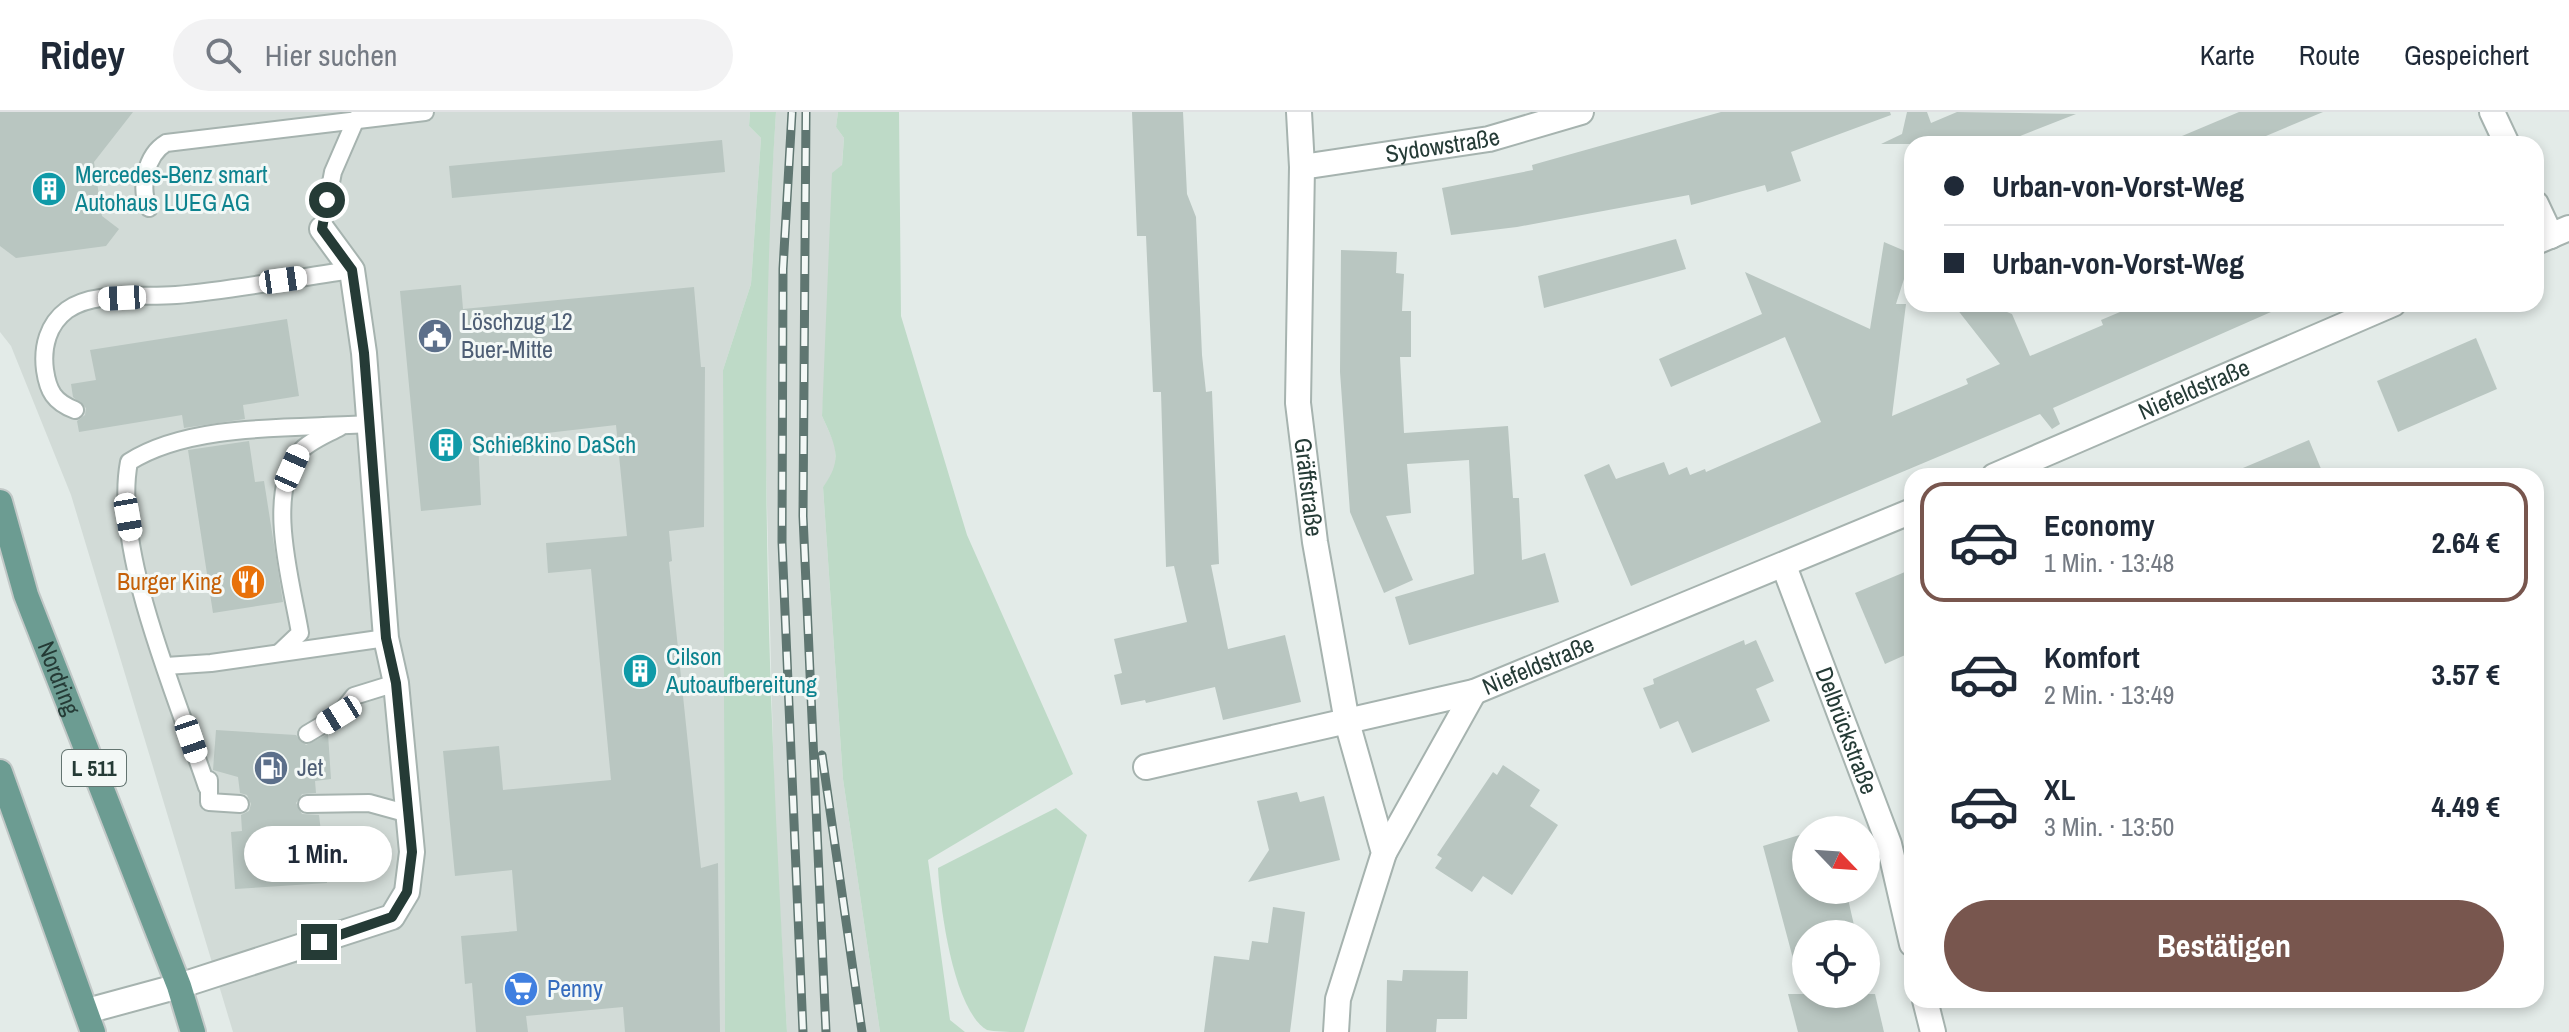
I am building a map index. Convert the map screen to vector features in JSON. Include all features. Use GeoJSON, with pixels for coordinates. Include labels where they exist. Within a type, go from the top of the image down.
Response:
{"type":"FeatureCollection","features":[{"type":"Feature","properties":{"kind":"main road","name":"Nordring"},"geometry":{"type":"LineString","coordinates":[[0,502],[26,595],[179,986],[193,1032]]}},
{"type":"Feature","properties":{"kind":"main road"},"geometry":{"type":"LineString","coordinates":[[0,772],[90,1021]]}},
{"type":"Feature","properties":{"kind":"street","name":"Gräffstraße"},"geometry":{"type":"LineString","coordinates":[[1299,112],[1302,167],[1298,403],[1315,542],[1347,722],[1384,853]]}},
{"type":"Feature","properties":{"kind":"street","name":"Sydowstraße"},"geometry":{"type":"LineString","coordinates":[[1302,167],[1489,139],[1581,112]]}},
{"type":"Feature","properties":{"kind":"street"},"geometry":{"type":"LineString","coordinates":[[2492,112],[2503,136]]}},
{"type":"Feature","properties":{"kind":"street"},"geometry":{"type":"LineString","coordinates":[[90,1021],[179,986],[392,917],[407,892],[412,852],[409,814],[396,683],[386,638],[369,424],[352,270],[322,229]]}},
{"type":"Feature","properties":{"kind":"street","name":"Niefeldstraße"},"geometry":{"type":"LineString","coordinates":[[2013,468],[2374,312]]}},
{"type":"Feature","properties":{"kind":"street","name":"Niefeldstraße"},"geometry":{"type":"LineString","coordinates":[[1146,767],[1474,692],[1904,514]]}},
{"type":"Feature","properties":{"kind":"street","name":"Delbrückstraße"},"geometry":{"type":"LineString","coordinates":[[1784,566],[1889,844],[1904,909]]}},
{"type":"Feature","properties":{"kind":"street"},"geometry":{"type":"LineString","coordinates":[[1336,1032],[1338,999],[1384,853],[1474,692]]}},
{"type":"Feature","properties":{"kind":"street"},"geometry":{"type":"LineString","coordinates":[[1927,1008],[1933,1032]]}},
{"type":"Feature","properties":{"kind":"lane"},"geometry":{"type":"LineString","coordinates":[[149,208],[144,199],[145,174],[155,153],[166,143],[425,112]]}},
{"type":"Feature","properties":{"kind":"lane"},"geometry":{"type":"LineString","coordinates":[[322,229],[333,172],[356,119]]}},
{"type":"Feature","properties":{"kind":"lane"},"geometry":{"type":"LineString","coordinates":[[75,410],[63,405],[48,391],[44,362],[48,330],[68,309],[95,299],[176,295],[352,270]]}},
{"type":"Feature","properties":{"kind":"lane"},"geometry":{"type":"LineString","coordinates":[[240,804],[209,802],[208,780],[142,595],[123,491],[129,462],[152,447],[241,431],[369,424]]}},
{"type":"Feature","properties":{"kind":"lane"},"geometry":{"type":"LineString","coordinates":[[280,652],[300,633],[282,523],[285,484],[299,452],[342,426]]}},
{"type":"Feature","properties":{"kind":"lane"},"geometry":{"type":"LineString","coordinates":[[166,666],[386,638]]}},
{"type":"Feature","properties":{"kind":"lane"},"geometry":{"type":"LineString","coordinates":[[307,734],[339,715],[354,696],[396,683]]}},
{"type":"Feature","properties":{"kind":"lane"},"geometry":{"type":"LineString","coordinates":[[307,804],[369,803],[409,814]]}},
{"type":"Feature","properties":{"kind":"shaded area"},"geometry":{"type":"Polygon","coordinates":[[[0,112],[750,112],[749,126],[761,138],[751,284],[723,370],[725,1032],[233,1032],[71,495],[11,346],[0,332],[0,112]]]}},
{"type":"Feature","properties":{"kind":"shaded area"},"geometry":{"type":"Polygon","coordinates":[[[776,112],[838,112],[836,127],[844,138],[822,416],[835,445],[836,470],[823,487],[843,779],[880,1032],[787,1032],[775,825],[766,465],[766,268],[776,112]]]}},
{"type":"Feature","properties":{"kind":"green space"},"geometry":{"type":"Polygon","coordinates":[[[750,112],[776,112],[770,227],[766,457],[775,802],[787,1032],[725,1032],[723,370],[751,284],[761,138],[749,126],[750,112]]]}},
{"type":"Feature","properties":{"kind":"green space"},"geometry":{"type":"Polygon","coordinates":[[[838,112],[899,112],[901,316],[967,535],[1073,774],[928,860],[950,1020],[965,1032],[880,1032],[843,779],[823,487],[834,468],[835,452],[822,416],[832,173],[842,165],[844,138],[836,127],[838,112]]]}},
{"type":"Feature","properties":{"kind":"green space"},"geometry":{"type":"Polygon","coordinates":[[[1056,808],[1087,835],[1024,1032],[987,1030],[975,1019],[957,980],[945,931],[938,868],[1056,808]]]}},
{"type":"Feature","properties":{"kind":"building","name":"Mercedes-Benz smart Autohaus LUEG AG"},"geometry":{"type":"Polygon","coordinates":[[[0,112],[133,112],[94,162],[102,216],[119,229],[106,246],[16,258],[0,246],[0,112]]]}},
{"type":"Feature","properties":{"kind":"building"},"geometry":{"type":"Polygon","coordinates":[[[1132,112],[1183,112],[1187,194],[1196,217],[1202,355],[1206,392],[1212,391],[1219,564],[1211,565],[1228,649],[1285,635],[1301,702],[1223,720],[1215,687],[1146,703],[1145,700],[1121,705],[1114,675],[1122,673],[1114,639],[1187,622],[1174,566],[1166,567],[1161,392],[1153,392],[1146,236],[1137,236],[1132,112]]]}},
{"type":"Feature","properties":{"kind":"building"},"geometry":{"type":"Polygon","coordinates":[[[1721,112],[1890,112],[1891,115],[1791,152],[1801,181],[1767,192],[1765,185],[1691,205],[1689,195],[1517,227],[1451,235],[1442,188],[1533,170],[1532,165],[1721,112]]]}},
{"type":"Feature","properties":{"kind":"building"},"geometry":{"type":"Polygon","coordinates":[[[1907,112],[1927,112],[1931,123],[1957,112],[2076,114],[2020,136],[1904,136],[1904,144],[1881,144],[1902,134],[1907,112]]]}},
{"type":"Feature","properties":{"kind":"building"},"geometry":{"type":"Polygon","coordinates":[[[2239,112],[2323,112],[2266,136],[2182,136],[2239,112]]]}},
{"type":"Feature","properties":{"kind":"building"},"geometry":{"type":"Polygon","coordinates":[[[722,140],[725,172],[452,198],[449,166],[722,140]]]}},
{"type":"Feature","properties":{"kind":"building"},"geometry":{"type":"Polygon","coordinates":[[[1676,239],[1686,269],[1544,308],[1538,276],[1676,239]]]}},
{"type":"Feature","properties":{"kind":"building"},"geometry":{"type":"Polygon","coordinates":[[[1884,242],[1904,251],[1904,279],[1896,304],[1904,304],[1905,312],[1892,416],[1968,384],[1966,379],[2000,364],[1959,312],[2012,314],[2030,356],[2103,325],[2101,320],[2120,312],[2271,312],[2053,408],[2060,424],[2052,429],[2040,414],[1912,468],[1904,468],[1904,471],[1631,586],[1584,475],[1609,464],[1616,479],[1664,462],[1669,475],[1687,467],[1690,475],[1705,469],[1706,472],[1821,422],[1785,337],[1671,387],[1659,359],[1762,314],[1745,272],[1870,329],[1884,242]]]}},
{"type":"Feature","properties":{"kind":"building"},"geometry":{"type":"Polygon","coordinates":[[[1341,250],[1397,252],[1396,273],[1404,274],[1402,311],[1411,311],[1411,357],[1400,357],[1404,433],[1508,426],[1513,498],[1519,498],[1522,560],[1545,553],[1559,602],[1409,645],[1395,597],[1474,574],[1469,460],[1407,464],[1411,513],[1386,516],[1413,580],[1384,593],[1350,512],[1340,372],[1341,250]]]}},
{"type":"Feature","properties":{"kind":"building"},"geometry":{"type":"Polygon","coordinates":[[[461,285],[463,309],[694,287],[701,367],[705,367],[704,527],[669,531],[672,561],[669,562],[701,868],[718,863],[720,1032],[625,1032],[623,1007],[526,1016],[528,1032],[476,1032],[472,983],[465,984],[461,936],[517,931],[512,870],[455,876],[443,751],[499,746],[503,790],[611,780],[591,569],[548,573],[546,543],[627,536],[616,425],[478,441],[481,505],[421,511],[400,291],[461,285]]]}},
{"type":"Feature","properties":{"kind":"building"},"geometry":{"type":"Polygon","coordinates":[[[287,319],[299,396],[243,405],[245,419],[184,428],[182,415],[79,432],[77,421],[85,415],[86,408],[73,397],[71,384],[96,380],[90,350],[287,319]]]}},
{"type":"Feature","properties":{"kind":"building"},"geometry":{"type":"Polygon","coordinates":[[[2476,338],[2497,389],[2398,432],[2377,381],[2476,338]]]}},
{"type":"Feature","properties":{"kind":"building"},"geometry":{"type":"Polygon","coordinates":[[[2309,440],[2321,468],[2243,468],[2309,440]]]}},
{"type":"Feature","properties":{"kind":"building"},"geometry":{"type":"Polygon","coordinates":[[[249,441],[255,482],[264,481],[283,602],[213,613],[188,450],[249,441]]]}},
{"type":"Feature","properties":{"kind":"building"},"geometry":{"type":"Polygon","coordinates":[[[1904,572],[1904,656],[1885,664],[1855,593],[1904,572]]]}},
{"type":"Feature","properties":{"kind":"building"},"geometry":{"type":"Polygon","coordinates":[[[1744,640],[1745,645],[1756,640],[1774,681],[1756,689],[1770,721],[1692,753],[1678,721],[1660,729],[1643,688],[1654,684],[1653,679],[1744,640]]]}},
{"type":"Feature","properties":{"kind":"building"},"geometry":{"type":"Polygon","coordinates":[[[216,730],[296,735],[306,745],[328,734],[331,779],[315,781],[316,793],[302,794],[296,803],[302,814],[319,815],[327,883],[235,889],[231,832],[242,831],[241,815],[249,811],[251,804],[247,795],[240,793],[238,777],[213,770],[216,730]]]}},
{"type":"Feature","properties":{"kind":"building"},"geometry":{"type":"Polygon","coordinates":[[[1503,765],[1540,790],[1530,806],[1558,825],[1512,895],[1483,876],[1472,892],[1435,868],[1442,858],[1437,855],[1493,772],[1497,775],[1503,765]]]}},
{"type":"Feature","properties":{"kind":"building"},"geometry":{"type":"Polygon","coordinates":[[[1297,792],[1300,802],[1324,796],[1340,860],[1248,882],[1269,850],[1257,801],[1297,792]]]}},
{"type":"Feature","properties":{"kind":"building"},"geometry":{"type":"Polygon","coordinates":[[[1792,837],[1792,904],[1849,904],[1853,920],[1792,920],[1792,955],[1763,846],[1792,837]]]}},
{"type":"Feature","properties":{"kind":"building"},"geometry":{"type":"Polygon","coordinates":[[[1273,907],[1305,912],[1290,1032],[1204,1032],[1214,956],[1249,960],[1252,941],[1268,943],[1273,907]]]}},
{"type":"Feature","properties":{"kind":"building"},"geometry":{"type":"Polygon","coordinates":[[[1403,970],[1468,971],[1467,1019],[1437,1019],[1436,1032],[1386,1032],[1387,980],[1402,981],[1403,970]]]}},
{"type":"Feature","properties":{"kind":"building"},"geometry":{"type":"Polygon","coordinates":[[[1788,994],[1792,994],[1792,1008],[1878,1008],[1884,1032],[1798,1032],[1788,994]]]}},
{"type":"Feature","properties":{"kind":"railway"},"geometry":{"type":"LineString","coordinates":[[792,112],[783,269],[782,542],[803,1032]]}},
{"type":"Feature","properties":{"kind":"railway"},"geometry":{"type":"LineString","coordinates":[[806,112],[803,516],[826,1032]]}},
{"type":"Feature","properties":{"kind":"railway"},"geometry":{"type":"LineString","coordinates":[[822,755],[862,1032]]}},
{"type":"Feature","properties":{"kind":"place","name":"Mercedes-Benz smart Autohaus LUEG AG"},"geometry":{"type":"Point","coordinates":[49,189]}},
{"type":"Feature","properties":{"kind":"place","name":"Löschzug 12 Buer-Mitte"},"geometry":{"type":"Point","coordinates":[435,336]}},
{"type":"Feature","properties":{"kind":"place","name":"Schießkino DaSch"},"geometry":{"type":"Point","coordinates":[446,445]}},
{"type":"Feature","properties":{"kind":"place","name":"Burger King"},"geometry":{"type":"Point","coordinates":[248,582]}},
{"type":"Feature","properties":{"kind":"place","name":"Cilson Autoaufbereitung"},"geometry":{"type":"Point","coordinates":[640,671]}},
{"type":"Feature","properties":{"kind":"place","name":"Jet"},"geometry":{"type":"Point","coordinates":[271,768]}},
{"type":"Feature","properties":{"kind":"place","name":"Penny"},"geometry":{"type":"Point","coordinates":[521,989]}},
{"type":"Feature","properties":{"kind":"route"},"geometry":{"type":"LineString","coordinates":[[319,942],[392,917],[407,892],[412,852],[396,683],[386,638],[364,353],[352,270],[322,229],[327,200]]}}]}
